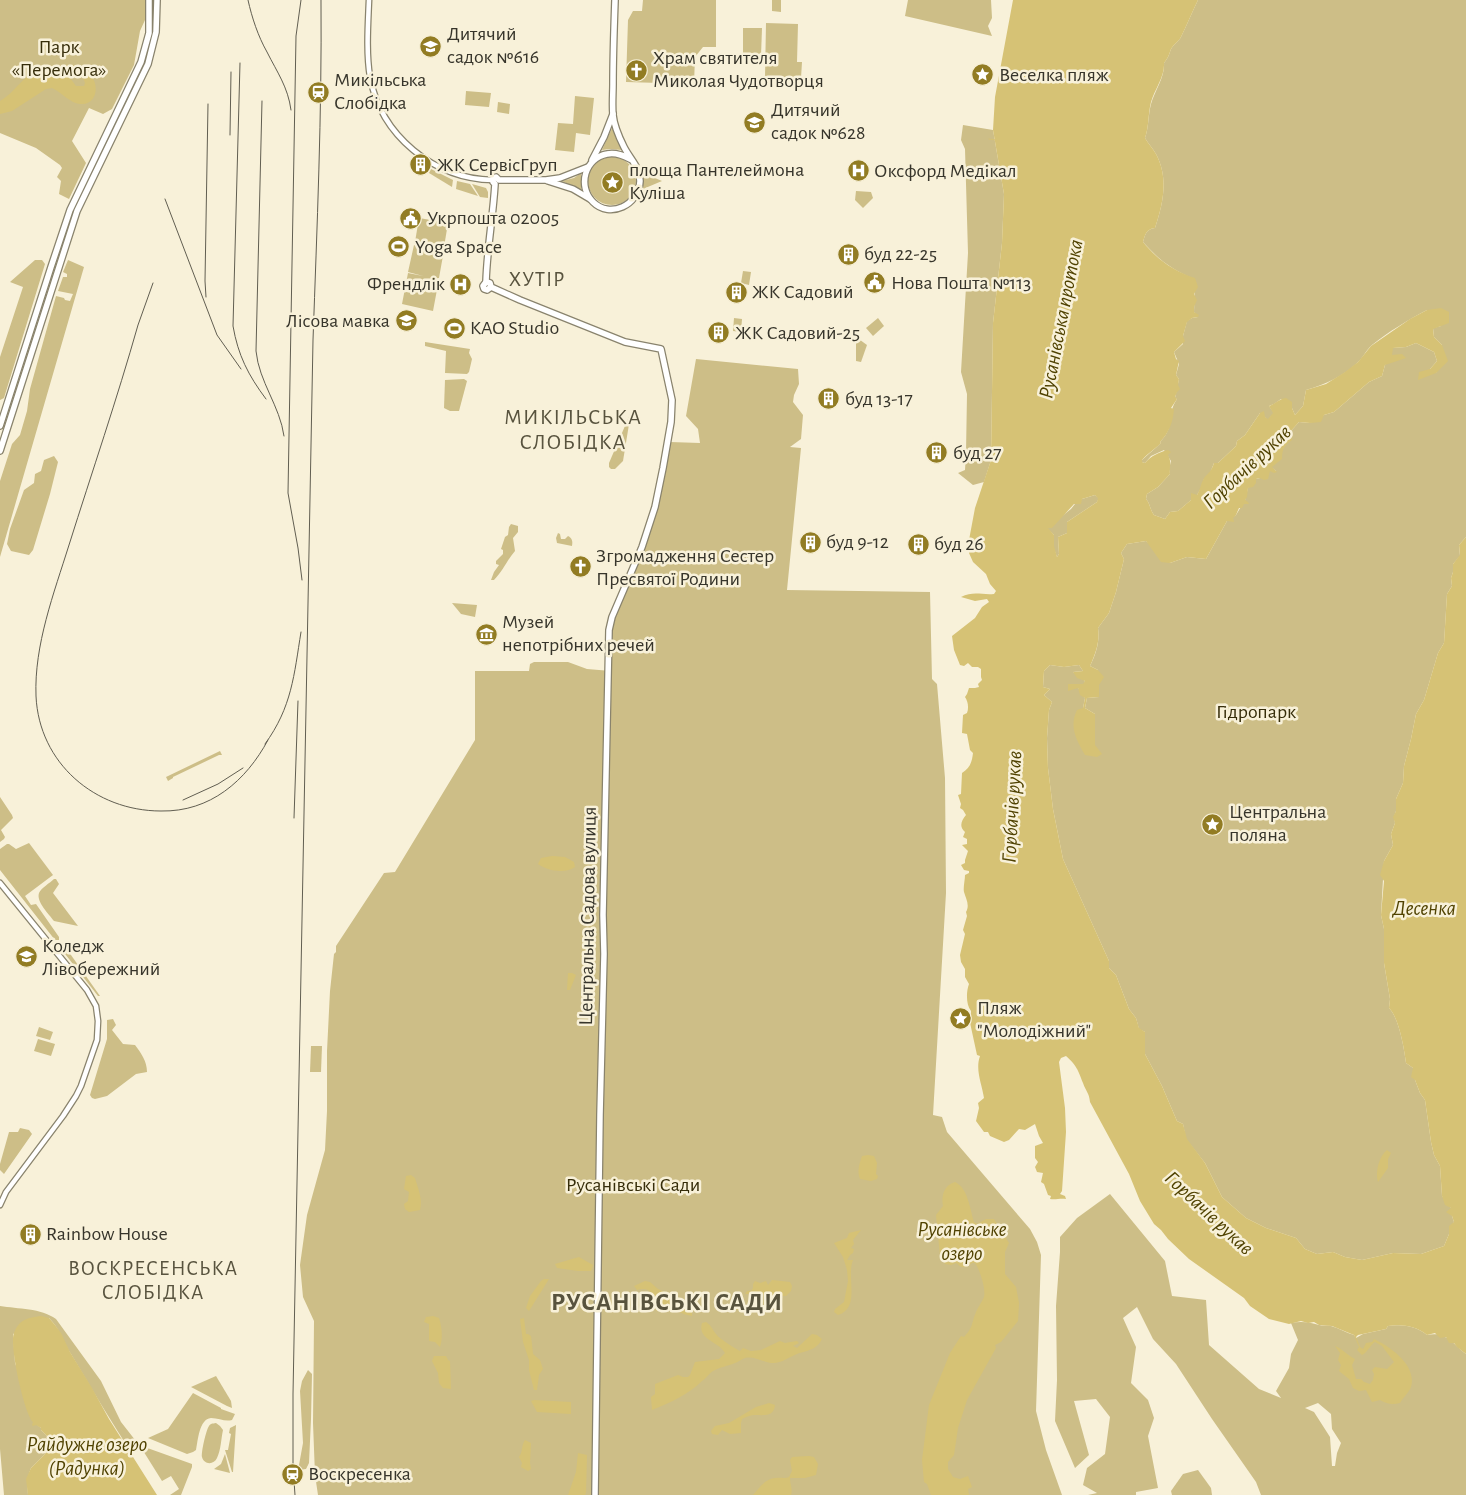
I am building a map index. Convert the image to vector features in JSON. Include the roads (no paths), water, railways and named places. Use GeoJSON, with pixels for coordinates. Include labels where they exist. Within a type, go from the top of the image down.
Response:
{"type":"FeatureCollection","features":[{"type":"Feature","properties":{"kind":"main road"},"geometry":{"type":"LineString","coordinates":[[0,426],[70,210],[141,62],[149,33],[149,0]]}},
{"type":"Feature","properties":{"kind":"main road"},"geometry":{"type":"LineString","coordinates":[[0,450],[77,211],[148,64],[156,32],[157,0]]}},
{"type":"Feature","properties":{"kind":"main road"},"geometry":{"type":"LineString","coordinates":[[546,180],[573,189],[600,207],[613,209],[625,206],[631,201],[638,189],[640,182],[636,165],[620,140],[613,114],[615,0]]}},
{"type":"Feature","properties":{"kind":"main road"},"geometry":{"type":"LineString","coordinates":[[591,200],[585,188],[585,177],[613,114]]}},
{"type":"Feature","properties":{"kind":"main road"},"geometry":{"type":"LineString","coordinates":[[496,181],[546,180],[566,176],[606,154],[615,153],[632,160]]}},
{"type":"Feature","properties":{"kind":"main road","name":"Центральна Садова вулиця"},"geometry":{"type":"LineString","coordinates":[[496,181],[487,261],[489,285],[625,342],[661,349],[672,400],[671,422],[653,515],[642,547],[612,617],[609,630],[595,1495]]}},
{"type":"Feature","properties":{"kind":"street"},"geometry":{"type":"LineString","coordinates":[[369,0],[368,54],[370,75],[376,99],[392,128],[408,147],[441,168],[470,178],[496,181]]}},
{"type":"Feature","properties":{"kind":"street"},"geometry":{"type":"LineString","coordinates":[[0,883],[87,990],[96,1006],[98,1021],[97,1040],[76,1096],[6,1192],[0,1204]]}},
{"type":"Feature","properties":{"kind":"water"},"geometry":{"type":"Polygon","coordinates":[[[1013,0],[1198,0],[1181,37],[1171,49],[1164,63],[1161,78],[1151,102],[1145,138],[1160,163],[1164,182],[1155,228],[1148,231],[1143,242],[1166,264],[1195,278],[1198,287],[1194,294],[1197,300],[1194,312],[1199,315],[1187,322],[1183,336],[1185,341],[1174,352],[1176,359],[1179,361],[1176,375],[1179,379],[1178,385],[1180,389],[1175,397],[1177,399],[1171,408],[1174,409],[1170,427],[1161,443],[1142,460],[1145,463],[1158,453],[1168,450],[1171,452],[1168,455],[1170,474],[1158,487],[1147,494],[1146,499],[1154,515],[1165,519],[1170,512],[1178,511],[1191,500],[1191,493],[1197,495],[1204,478],[1214,463],[1218,463],[1236,446],[1237,441],[1245,435],[1260,413],[1264,411],[1265,417],[1268,419],[1273,413],[1269,406],[1286,398],[1292,402],[1295,415],[1303,406],[1306,390],[1326,384],[1345,372],[1358,362],[1371,346],[1410,319],[1427,310],[1441,308],[1449,312],[1449,323],[1433,329],[1434,337],[1442,345],[1448,361],[1436,373],[1418,380],[1419,372],[1430,369],[1437,361],[1434,352],[1416,343],[1406,347],[1393,348],[1392,355],[1402,354],[1406,358],[1385,365],[1382,376],[1369,382],[1334,412],[1324,415],[1321,422],[1299,422],[1290,432],[1287,432],[1291,435],[1292,440],[1284,448],[1282,459],[1272,467],[1277,472],[1270,471],[1268,479],[1256,479],[1253,487],[1248,488],[1245,500],[1249,504],[1244,504],[1242,508],[1239,508],[1233,518],[1234,522],[1227,521],[1206,559],[1187,557],[1170,563],[1161,562],[1146,541],[1127,544],[1121,553],[1124,559],[1116,592],[1109,613],[1098,628],[1097,647],[1090,666],[1098,670],[1104,677],[1099,685],[1099,697],[1087,698],[1085,708],[1095,714],[1095,745],[1102,754],[1097,757],[1085,755],[1075,733],[1075,716],[1077,710],[1083,708],[1085,698],[1080,695],[1078,688],[1068,691],[1068,684],[1083,684],[1085,681],[1077,678],[1073,672],[1083,671],[1079,665],[1064,667],[1050,665],[1044,671],[1043,687],[1050,689],[1044,695],[1052,702],[1049,710],[1047,738],[1048,768],[1053,809],[1063,859],[1109,961],[1109,968],[1116,975],[1129,1009],[1136,1018],[1139,1028],[1145,1032],[1145,1054],[1162,1086],[1177,1121],[1183,1124],[1187,1139],[1205,1163],[1222,1197],[1246,1218],[1266,1228],[1296,1238],[1305,1249],[1317,1254],[1333,1252],[1345,1257],[1362,1260],[1393,1253],[1421,1254],[1444,1246],[1449,1234],[1449,1226],[1454,1222],[1452,1216],[1446,1212],[1451,1208],[1445,1205],[1442,1196],[1440,1166],[1434,1155],[1431,1142],[1425,1100],[1415,1080],[1411,1077],[1413,1068],[1406,1063],[1396,1019],[1389,1008],[1390,999],[1384,963],[1384,929],[1381,915],[1384,881],[1380,875],[1384,861],[1393,845],[1391,834],[1395,823],[1393,817],[1396,811],[1396,799],[1403,783],[1404,766],[1416,714],[1424,700],[1438,653],[1444,643],[1447,594],[1452,586],[1453,564],[1460,555],[1459,545],[1466,537],[1466,1354],[1454,1343],[1449,1343],[1446,1337],[1440,1338],[1435,1333],[1427,1335],[1409,1326],[1388,1326],[1386,1329],[1358,1335],[1356,1337],[1360,1347],[1363,1349],[1366,1343],[1372,1342],[1374,1339],[1396,1353],[1407,1365],[1412,1379],[1411,1387],[1400,1403],[1390,1404],[1380,1400],[1372,1402],[1366,1390],[1359,1391],[1353,1388],[1349,1379],[1339,1371],[1341,1365],[1338,1360],[1340,1353],[1335,1346],[1355,1359],[1352,1365],[1356,1379],[1361,1379],[1370,1384],[1374,1374],[1372,1370],[1375,1367],[1387,1369],[1394,1362],[1382,1346],[1375,1342],[1362,1355],[1357,1350],[1359,1347],[1354,1335],[1332,1326],[1301,1321],[1289,1324],[1269,1319],[1250,1306],[1244,1298],[1189,1259],[1168,1239],[1154,1224],[1140,1201],[1129,1174],[1090,1102],[1078,1071],[1066,1056],[1061,1058],[1059,1062],[1066,1132],[1062,1191],[1060,1194],[1065,1196],[1066,1199],[1050,1199],[1051,1196],[1048,1195],[1044,1184],[1041,1182],[1043,1173],[1037,1172],[1035,1167],[1038,1162],[1035,1158],[1035,1146],[1043,1143],[1035,1124],[1025,1130],[1019,1129],[1009,1140],[1004,1142],[990,1136],[988,1132],[984,1132],[976,1121],[979,1108],[978,1103],[984,1098],[979,1072],[980,1056],[977,1055],[969,1018],[971,1011],[967,1002],[967,994],[969,984],[965,977],[965,969],[960,955],[968,907],[964,890],[965,875],[969,871],[964,870],[961,865],[965,863],[968,851],[962,845],[967,844],[967,839],[963,837],[965,832],[961,826],[966,815],[960,808],[961,804],[958,795],[961,794],[962,773],[970,764],[973,753],[970,750],[967,734],[962,733],[963,715],[967,713],[968,709],[965,697],[969,688],[979,687],[978,684],[982,680],[981,669],[972,667],[968,663],[964,666],[960,665],[954,650],[952,636],[975,618],[982,607],[989,602],[987,599],[975,601],[961,597],[973,594],[994,594],[996,591],[990,584],[986,574],[973,562],[969,553],[969,540],[975,508],[991,460],[993,323],[1002,243],[1004,194],[993,130],[995,97],[1013,0]],[[1095,495],[1082,499],[1081,504],[1074,504],[1052,528],[1048,528],[1054,535],[1057,557],[1059,554],[1058,537],[1067,533],[1067,522],[1097,502],[1098,498],[1095,495]]]}},
{"type":"Feature","properties":{"kind":"water"},"geometry":{"type":"Polygon","coordinates":[[[70,65],[81,67],[93,79],[96,86],[93,99],[87,103],[76,103],[52,88],[46,89],[12,111],[0,114],[0,101],[27,77],[42,69],[70,65]],[[72,71],[70,78],[76,86],[84,86],[85,83],[82,76],[72,71]]]}},
{"type":"Feature","properties":{"kind":"water"},"geometry":{"type":"Polygon","coordinates":[[[552,856],[565,857],[574,862],[575,867],[556,871],[538,864],[541,858],[552,856]]]}},
{"type":"Feature","properties":{"kind":"water"},"geometry":{"type":"Polygon","coordinates":[[[568,973],[576,975],[570,990],[567,990],[568,973]]]}},
{"type":"Feature","properties":{"kind":"water"},"geometry":{"type":"Polygon","coordinates":[[[1387,1150],[1391,1153],[1388,1159],[1388,1168],[1378,1182],[1378,1164],[1387,1150]]]}},
{"type":"Feature","properties":{"kind":"water"},"geometry":{"type":"Polygon","coordinates":[[[862,1156],[874,1156],[877,1163],[877,1179],[871,1181],[860,1179],[859,1173],[862,1156]]]}},
{"type":"Feature","properties":{"kind":"water"},"geometry":{"type":"Polygon","coordinates":[[[411,1175],[415,1178],[420,1194],[421,1206],[420,1210],[409,1212],[405,1209],[404,1204],[408,1201],[409,1192],[404,1189],[406,1176],[411,1175]]]}},
{"type":"Feature","properties":{"kind":"water","name":"Русанівське озеро"},"geometry":{"type":"Polygon","coordinates":[[[955,1182],[966,1194],[974,1222],[977,1224],[986,1219],[994,1219],[1009,1243],[1005,1252],[1005,1274],[1016,1287],[1019,1303],[1018,1321],[1001,1342],[995,1345],[996,1348],[967,1400],[958,1428],[954,1455],[948,1462],[948,1469],[953,1477],[960,1479],[968,1476],[972,1487],[968,1489],[969,1495],[931,1495],[927,1484],[924,1482],[922,1460],[929,1405],[950,1353],[961,1336],[964,1337],[969,1330],[984,1297],[982,1280],[975,1263],[966,1267],[961,1267],[956,1263],[951,1265],[945,1264],[940,1256],[936,1215],[943,1206],[942,1198],[946,1188],[955,1182]]]}},
{"type":"Feature","properties":{"kind":"water"},"geometry":{"type":"Polygon","coordinates":[[[861,1230],[853,1240],[854,1244],[851,1248],[854,1249],[853,1253],[847,1260],[853,1260],[851,1267],[851,1299],[845,1311],[838,1315],[834,1312],[844,1302],[848,1281],[843,1257],[834,1243],[847,1238],[849,1233],[861,1230]]]}},
{"type":"Feature","properties":{"kind":"water"},"geometry":{"type":"Polygon","coordinates":[[[579,1257],[593,1265],[591,1271],[557,1268],[555,1264],[579,1257]]]}},
{"type":"Feature","properties":{"kind":"water"},"geometry":{"type":"Polygon","coordinates":[[[544,1279],[549,1279],[529,1311],[526,1308],[530,1296],[544,1279]]]}},
{"type":"Feature","properties":{"kind":"water"},"geometry":{"type":"Polygon","coordinates":[[[772,1280],[790,1282],[792,1286],[791,1291],[786,1296],[745,1294],[747,1291],[751,1291],[755,1281],[760,1283],[766,1281],[768,1285],[772,1280]]]}},
{"type":"Feature","properties":{"kind":"water"},"geometry":{"type":"Polygon","coordinates":[[[645,1281],[650,1282],[674,1298],[684,1301],[684,1305],[692,1312],[692,1316],[673,1310],[656,1311],[660,1302],[655,1296],[648,1290],[637,1290],[634,1286],[645,1281]]]}},
{"type":"Feature","properties":{"kind":"water","name":"Райдужне озеро (Радунка)"},"geometry":{"type":"Polygon","coordinates":[[[41,1316],[49,1318],[61,1333],[109,1419],[157,1495],[28,1495],[26,1479],[31,1468],[47,1452],[51,1444],[41,1428],[32,1425],[33,1422],[29,1416],[18,1378],[13,1340],[16,1328],[21,1322],[41,1316]]]}},
{"type":"Feature","properties":{"kind":"water"},"geometry":{"type":"Polygon","coordinates":[[[433,1316],[439,1318],[440,1322],[442,1337],[440,1347],[435,1342],[429,1341],[429,1324],[424,1322],[426,1317],[433,1316]]]}},
{"type":"Feature","properties":{"kind":"water"},"geometry":{"type":"Polygon","coordinates":[[[524,1318],[526,1334],[531,1336],[533,1354],[540,1360],[543,1369],[539,1375],[537,1390],[534,1390],[529,1370],[529,1360],[523,1342],[520,1319],[524,1318]]]}},
{"type":"Feature","properties":{"kind":"water"},"geometry":{"type":"Polygon","coordinates":[[[706,1322],[720,1338],[740,1351],[743,1348],[751,1351],[761,1350],[780,1341],[785,1343],[797,1341],[799,1343],[793,1346],[797,1348],[812,1334],[822,1339],[814,1348],[778,1362],[771,1363],[755,1358],[745,1358],[718,1368],[685,1394],[652,1410],[651,1397],[655,1394],[655,1384],[678,1375],[688,1377],[695,1362],[719,1359],[725,1353],[705,1337],[701,1329],[702,1323],[706,1322]]]}},
{"type":"Feature","properties":{"kind":"water"},"geometry":{"type":"Polygon","coordinates":[[[434,1356],[446,1356],[450,1361],[451,1389],[443,1388],[439,1383],[438,1373],[432,1361],[434,1356]]]}},
{"type":"Feature","properties":{"kind":"water"},"geometry":{"type":"Polygon","coordinates":[[[531,1401],[571,1402],[571,1414],[537,1412],[531,1401]]]}},
{"type":"Feature","properties":{"kind":"water"},"geometry":{"type":"Polygon","coordinates":[[[769,1403],[775,1405],[773,1412],[765,1415],[752,1415],[742,1419],[741,1433],[730,1434],[722,1430],[718,1435],[712,1434],[711,1431],[715,1426],[729,1423],[756,1407],[769,1403]]]}},
{"type":"Feature","properties":{"kind":"water"},"geometry":{"type":"Polygon","coordinates":[[[525,1440],[531,1443],[531,1469],[528,1471],[521,1467],[522,1463],[519,1457],[525,1440]]]}},
{"type":"Feature","properties":{"kind":"water"},"geometry":{"type":"Polygon","coordinates":[[[578,1453],[587,1455],[586,1493],[585,1495],[568,1495],[576,1472],[578,1453]]]}},
{"type":"Feature","properties":{"kind":"water"},"geometry":{"type":"Polygon","coordinates":[[[792,1457],[814,1457],[818,1464],[816,1475],[805,1478],[790,1478],[791,1495],[753,1495],[763,1484],[772,1478],[789,1477],[792,1471],[790,1460],[792,1457]]]}},
{"type":"Feature","properties":{"kind":"waterway"},"geometry":{"type":"LineString","coordinates":[[989,139],[996,140]]}},
{"type":"Feature","properties":{"kind":"railway"},"geometry":{"type":"LineString","coordinates":[[248,0],[258,33],[285,87],[291,110]]}},
{"type":"Feature","properties":{"kind":"railway"},"geometry":{"type":"LineString","coordinates":[[301,0],[296,36],[288,493],[302,580]]}},
{"type":"Feature","properties":{"kind":"railway"},"geometry":{"type":"LineString","coordinates":[[295,1495],[293,1394],[313,340],[320,127],[321,0]]}},
{"type":"Feature","properties":{"kind":"railway"},"geometry":{"type":"LineString","coordinates":[[240,63],[233,326],[245,364],[254,382],[266,399]]}},
{"type":"Feature","properties":{"kind":"railway"},"geometry":{"type":"LineString","coordinates":[[230,135],[231,72]]}},
{"type":"Feature","properties":{"kind":"railway"},"geometry":{"type":"LineString","coordinates":[[262,101],[256,351],[261,373],[278,414],[284,436]]}},
{"type":"Feature","properties":{"kind":"railway"},"geometry":{"type":"LineString","coordinates":[[206,297],[208,104]]}},
{"type":"Feature","properties":{"kind":"railway"},"geometry":{"type":"LineString","coordinates":[[165,199],[217,335],[241,369]]}},
{"type":"Feature","properties":{"kind":"railway"},"geometry":{"type":"LineString","coordinates":[[153,283],[138,325],[46,619],[36,677],[36,696],[40,720],[48,742],[59,762],[75,779],[93,792],[114,802],[137,809],[179,810],[211,800],[225,791],[249,769],[268,740]]}},
{"type":"Feature","properties":{"kind":"railway"},"geometry":{"type":"LineString","coordinates":[[265,744],[281,717],[286,704],[294,677],[301,632]]}},
{"type":"Feature","properties":{"kind":"railway"},"geometry":{"type":"LineString","coordinates":[[294,818],[298,701]]}},
{"type":"Feature","properties":{"kind":"railway"},"geometry":{"type":"LineString","coordinates":[[183,800],[218,784],[243,768]]}},
{"type":"Feature","properties":{"kind":"place","name":"Дитячий садок №616"},"geometry":{"type":"Point","coordinates":[431,46]}},
{"type":"Feature","properties":{"kind":"place","name":"Храм святителя Миколая Чудотворця"},"geometry":{"type":"Point","coordinates":[637,70]}},
{"type":"Feature","properties":{"kind":"place","name":"Веселка пляж"},"geometry":{"type":"Point","coordinates":[983,75]}},
{"type":"Feature","properties":{"kind":"place","name":"Микільська Слобідка"},"geometry":{"type":"Point","coordinates":[318,92]}},
{"type":"Feature","properties":{"kind":"place","name":"Дитячий садок №628"},"geometry":{"type":"Point","coordinates":[755,122]}},
{"type":"Feature","properties":{"kind":"place","name":"ЖК СервісГруп"},"geometry":{"type":"Point","coordinates":[421,165]}},
{"type":"Feature","properties":{"kind":"place","name":"Оксфорд Медікал"},"geometry":{"type":"Point","coordinates":[858,171]}},
{"type":"Feature","properties":{"kind":"place","name":"площа Пантелеймона Куліша"},"geometry":{"type":"Point","coordinates":[613,182]}},
{"type":"Feature","properties":{"kind":"place","name":"Укрпошта 02005"},"geometry":{"type":"Point","coordinates":[411,218]}},
{"type":"Feature","properties":{"kind":"place","name":"Yoga Space"},"geometry":{"type":"Point","coordinates":[399,247]}},
{"type":"Feature","properties":{"kind":"place","name":"буд 22-25"},"geometry":{"type":"Point","coordinates":[848,254]}},
{"type":"Feature","properties":{"kind":"place","name":"Нова Пошта №113"},"geometry":{"type":"Point","coordinates":[875,283]}},
{"type":"Feature","properties":{"kind":"place","name":"Френдлік"},"geometry":{"type":"Point","coordinates":[461,284]}},
{"type":"Feature","properties":{"kind":"place","name":"ЖК Садовий"},"geometry":{"type":"Point","coordinates":[736,292]}},
{"type":"Feature","properties":{"kind":"place","name":"Лісова мавка"},"geometry":{"type":"Point","coordinates":[406,321]}},
{"type":"Feature","properties":{"kind":"place","name":"KAO Studio"},"geometry":{"type":"Point","coordinates":[454,328]}},
{"type":"Feature","properties":{"kind":"place","name":"ЖК Садовий-25"},"geometry":{"type":"Point","coordinates":[719,333]}},
{"type":"Feature","properties":{"kind":"place","name":"буд 13-17"},"geometry":{"type":"Point","coordinates":[829,399]}},
{"type":"Feature","properties":{"kind":"place","name":"буд 27"},"geometry":{"type":"Point","coordinates":[937,453]}},
{"type":"Feature","properties":{"kind":"place","name":"буд 9-12"},"geometry":{"type":"Point","coordinates":[810,542]}},
{"type":"Feature","properties":{"kind":"place","name":"буд 26"},"geometry":{"type":"Point","coordinates":[918,544]}},
{"type":"Feature","properties":{"kind":"place","name":"Згромадження Сестер Пресвятої Родини"},"geometry":{"type":"Point","coordinates":[580,567]}},
{"type":"Feature","properties":{"kind":"place","name":"Музей непотрібних речей"},"geometry":{"type":"Point","coordinates":[486,634]}},
{"type":"Feature","properties":{"kind":"place","name":"Центральна поляна"},"geometry":{"type":"Point","coordinates":[1213,824]}},
{"type":"Feature","properties":{"kind":"place","name":"Коледж Лівобережний"},"geometry":{"type":"Point","coordinates":[26,957]}},
{"type":"Feature","properties":{"kind":"place","name":"Пляж \"Молодіжний\""},"geometry":{"type":"Point","coordinates":[961,1019]}},
{"type":"Feature","properties":{"kind":"place","name":"Rainbow House"},"geometry":{"type":"Point","coordinates":[30,1234]}},
{"type":"Feature","properties":{"kind":"place","name":"Воскресенка"},"geometry":{"type":"Point","coordinates":[292,1474]}},
{"type":"Feature","properties":{"kind":"district","name":"ХУТІР"},"geometry":{"type":"Point","coordinates":[537,279]}},
{"type":"Feature","properties":{"kind":"district","name":"МИКІЛЬСЬКА СЛОБІДКА"},"geometry":{"type":"Point","coordinates":[573,430]}},
{"type":"Feature","properties":{"kind":"district","name":"ВОСКРЕСЕНСЬКА СЛОБІДКА"},"geometry":{"type":"Point","coordinates":[153,1280]}},
{"type":"Feature","properties":{"kind":"district","name":"РУСАНІВСЬКІ САДИ"},"geometry":{"type":"Point","coordinates":[667,1302]}},
{"type":"Feature","properties":{"kind":"park label","name":"Парк «Перемога»"},"geometry":{"type":"Point","coordinates":[59,58]}},
{"type":"Feature","properties":{"kind":"park label","name":"Гідропарк"},"geometry":{"type":"Point","coordinates":[1256,712]}},
{"type":"Feature","properties":{"kind":"park label","name":"Русанівські Сади"},"geometry":{"type":"Point","coordinates":[633,1185]}},
{"type":"Feature","properties":{"kind":"water label","name":"Русанівська протока"},"geometry":{"type":"Point","coordinates":[1061,319]}},
{"type":"Feature","properties":{"kind":"water label","name":"Горбачів рукав"},"geometry":{"type":"Point","coordinates":[1247,467]}},
{"type":"Feature","properties":{"kind":"water label","name":"Горбачів рукав"},"geometry":{"type":"Point","coordinates":[1012,807]}},
{"type":"Feature","properties":{"kind":"water label","name":"Десенка"},"geometry":{"type":"Point","coordinates":[1424,908]}},
{"type":"Feature","properties":{"kind":"water label","name":"Горбачів рукав"},"geometry":{"type":"Point","coordinates":[1209,1213]}}]}
